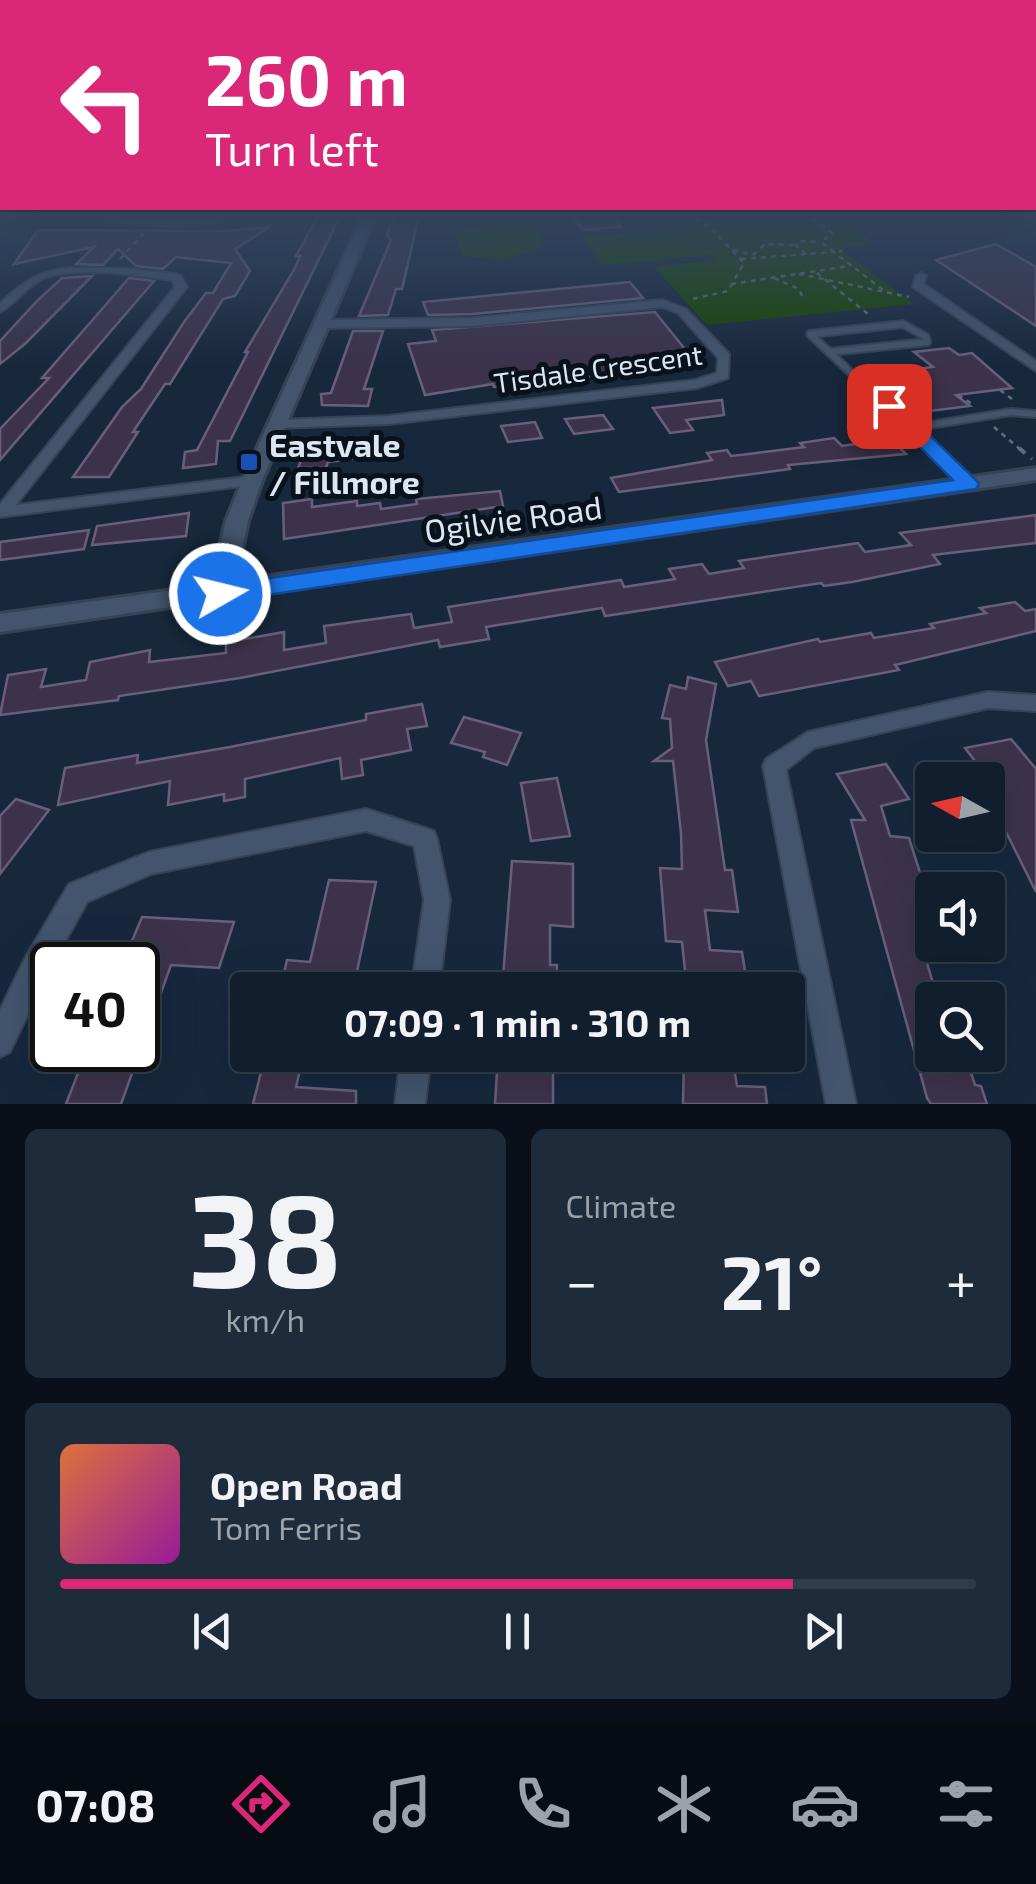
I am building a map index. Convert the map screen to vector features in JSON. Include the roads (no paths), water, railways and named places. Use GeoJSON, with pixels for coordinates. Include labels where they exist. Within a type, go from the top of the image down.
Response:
{"type":"FeatureCollection","features":[{"type":"Feature","properties":{"kind":"street"},"geometry":{"type":"LineString","coordinates":[[220,594],[237,521],[252,480],[348,264]]}},
{"type":"Feature","properties":{"kind":"street"},"geometry":{"type":"LineString","coordinates":[[0,309],[44,274],[176,277],[181,288],[1,512]]}},
{"type":"Feature","properties":{"kind":"street"},"geometry":{"type":"LineString","coordinates":[[921,276],[918,285],[1036,368]]}},
{"type":"Feature","properties":{"kind":"street","name":"Tisdale Crescent"},"geometry":{"type":"LineString","coordinates":[[277,424],[388,420],[696,384],[722,375],[724,357],[682,312],[663,303],[472,322],[322,324]]}},
{"type":"Feature","properties":{"kind":"street","name":"Ogilvie Road"},"geometry":{"type":"LineString","coordinates":[[0,623],[1036,474]]}},
{"type":"Feature","properties":{"kind":"street"},"geometry":{"type":"LineString","coordinates":[[1,512],[252,480]]}},
{"type":"Feature","properties":{"kind":"street"},"geometry":{"type":"LineString","coordinates":[[841,1104],[774,766],[808,741],[988,700],[1036,704]]}},
{"type":"Feature","properties":{"kind":"street"},"geometry":{"type":"LineString","coordinates":[[0,1042],[34,970],[78,892],[149,863],[366,820],[425,840],[437,900],[427,972]]}},
{"type":"Feature","properties":{"kind":"street"},"geometry":{"type":"LineString","coordinates":[[410,1104],[414,1072]]}},
{"type":"Feature","properties":{"kind":"lane"},"geometry":{"type":"LineString","coordinates":[[829,352],[927,342],[913,326],[810,334],[829,352],[911,428],[969,484]]}},
{"type":"Feature","properties":{"kind":"lane"},"geometry":{"type":"LineString","coordinates":[[911,428],[1011,412],[1036,414]]}},
{"type":"Feature","properties":{"kind":"place","name":"Eastvale / Fillmore"},"geometry":{"type":"Point","coordinates":[249,462]}}]}
